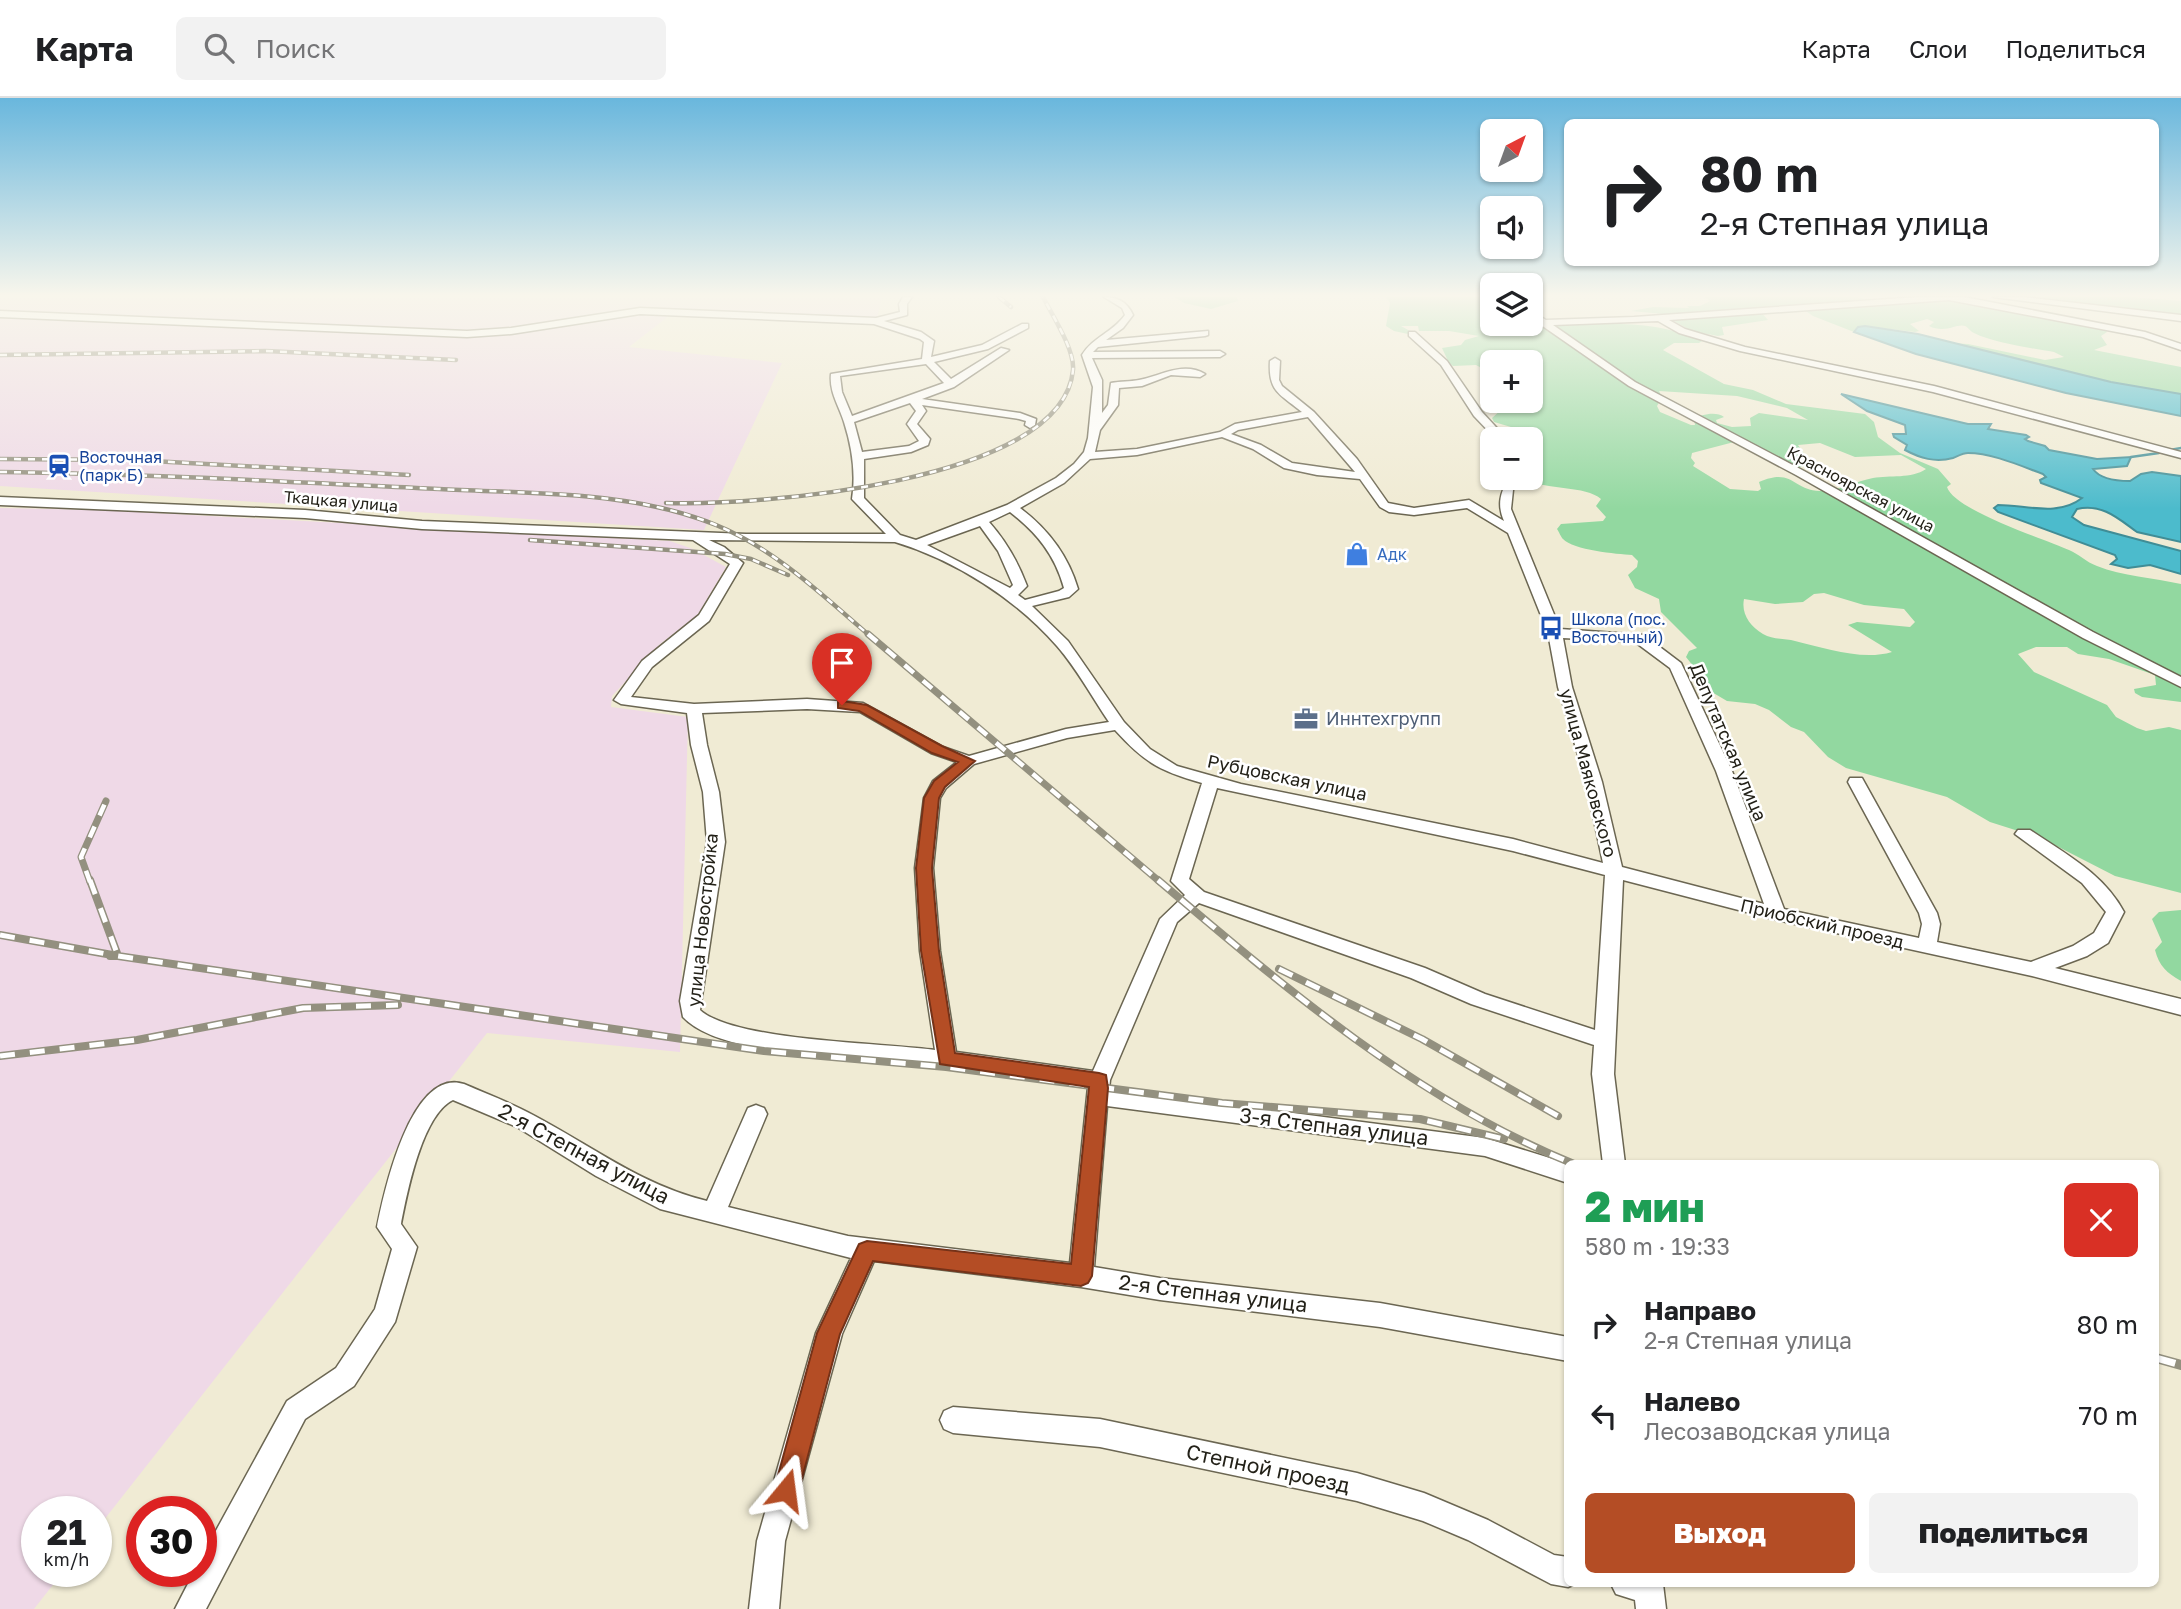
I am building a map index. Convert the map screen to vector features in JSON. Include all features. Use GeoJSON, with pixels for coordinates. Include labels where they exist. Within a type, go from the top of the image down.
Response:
{"type":"FeatureCollection","features":[{"type":"Feature","properties":{"kind":"street"},"geometry":{"type":"LineString","coordinates":[[881,368],[835,374],[834,382],[859,456],[861,484],[858,499],[896,538]]}},
{"type":"Feature","properties":{"kind":"street"},"geometry":{"type":"LineString","coordinates":[[935,368],[951,384]]}},
{"type":"Feature","properties":{"kind":"street"},"geometry":{"type":"LineString","coordinates":[[849,420],[915,401],[981,368]]}},
{"type":"Feature","properties":{"kind":"street"},"geometry":{"type":"LineString","coordinates":[[1088,456],[1094,433],[1098,396],[1097,377],[1093,368]]}},
{"type":"Feature","properties":{"kind":"street"},"geometry":{"type":"LineString","coordinates":[[1275,368],[1274,380],[1278,388],[1310,414],[1353,461],[1384,505],[1390,509],[1416,510],[1469,504],[1512,530]]}},
{"type":"Feature","properties":{"kind":"street"},"geometry":{"type":"LineString","coordinates":[[1447,368],[1478,414],[1490,427]]}},
{"type":"Feature","properties":{"kind":"street","name":"Красноярская улица"},"geometry":{"type":"LineString","coordinates":[[1608,368],[1632,384],[1800,473],[2088,635],[2181,683]]}},
{"type":"Feature","properties":{"kind":"street"},"geometry":{"type":"LineString","coordinates":[[1831,368],[1923,387],[2181,455]]}},
{"type":"Feature","properties":{"kind":"street"},"geometry":{"type":"LineString","coordinates":[[1094,433],[1112,405],[1114,385],[1139,384],[1170,372],[1200,374]]}},
{"type":"Feature","properties":{"kind":"street"},"geometry":{"type":"LineString","coordinates":[[915,401],[1020,416],[1031,419],[1030,425]]}},
{"type":"Feature","properties":{"kind":"street"},"geometry":{"type":"LineString","coordinates":[[859,456],[911,449],[924,443],[925,439],[912,425],[921,411],[915,401]]}},
{"type":"Feature","properties":{"kind":"street"},"geometry":{"type":"LineString","coordinates":[[916,544],[1012,508],[1052,486],[1088,456],[1137,452],[1223,434],[1235,427],[1310,414]]}},
{"type":"Feature","properties":{"kind":"street"},"geometry":{"type":"LineString","coordinates":[[1223,434],[1257,447],[1288,466],[1317,472],[1363,476]]}},
{"type":"Feature","properties":{"kind":"street","name":"улица Маяковского"},"geometry":{"type":"LineString","coordinates":[[1509,490],[1505,501],[1512,530],[1555,633],[1565,687],[1594,782],[1614,872],[1603,1074],[1614,1160]]}},
{"type":"Feature","properties":{"kind":"street","name":"Ткацкая улица"},"geometry":{"type":"LineString","coordinates":[[0,501],[305,513],[422,525],[679,535],[896,538]]}},
{"type":"Feature","properties":{"kind":"street"},"geometry":{"type":"LineString","coordinates":[[981,520],[992,531],[1017,576],[1020,586],[1016,600],[1063,594],[1071,589],[1062,562],[1046,536],[1012,508]]}},
{"type":"Feature","properties":{"kind":"street","name":"Ткацкая улица"},"geometry":{"type":"LineString","coordinates":[[679,535],[720,550],[737,563],[704,618],[647,664],[621,700],[694,709]]}},
{"type":"Feature","properties":{"kind":"street","name":"Рубцовская улица"},"geometry":{"type":"LineString","coordinates":[[896,538],[916,544],[998,585],[1016,600],[1063,644],[1119,725],[1144,752],[1162,764],[1210,783],[1513,845],[1614,872]]}},
{"type":"Feature","properties":{"kind":"street","name":"Депутатская улица"},"geometry":{"type":"LineString","coordinates":[[1555,633],[1639,638],[1676,666],[1724,771],[1777,914]]}},
{"type":"Feature","properties":{"kind":"street"},"geometry":{"type":"LineString","coordinates":[[694,709],[807,704],[863,708],[937,750],[968,761]]}},
{"type":"Feature","properties":{"kind":"street","name":"улица Новостройка"},"geometry":{"type":"LineString","coordinates":[[694,709],[710,792],[716,842],[698,942],[690,1012],[705,1025],[722,1031]]}},
{"type":"Feature","properties":{"kind":"street"},"geometry":{"type":"LineString","coordinates":[[947,1059],[930,951],[924,868],[932,798],[939,785],[968,761],[1066,734],[1119,725]]}},
{"type":"Feature","properties":{"kind":"street"},"geometry":{"type":"LineString","coordinates":[[1856,782],[1928,913],[1931,924],[1926,947]]}},
{"type":"Feature","properties":{"kind":"street"},"geometry":{"type":"LineString","coordinates":[[1210,783],[1180,881],[1198,896],[1418,973],[1478,999],[1605,1041]]}},
{"type":"Feature","properties":{"kind":"street"},"geometry":{"type":"LineString","coordinates":[[2024,834],[2096,885],[2111,901],[2115,912],[2101,938],[2080,951],[2032,970]]}},
{"type":"Feature","properties":{"kind":"street","name":"Приобский проезд"},"geometry":{"type":"LineString","coordinates":[[1614,872],[1777,914],[2032,970],[2181,1007]]}},
{"type":"Feature","properties":{"kind":"street"},"geometry":{"type":"LineString","coordinates":[[1081,1276],[1098,1088],[1169,919],[1198,896]]}},
{"type":"Feature","properties":{"kind":"street","name":"3-я Степная улица"},"geometry":{"type":"LineString","coordinates":[[722,1031],[768,1040],[947,1059],[1098,1088],[1485,1147],[1564,1172]]}},
{"type":"Feature","properties":{"kind":"street","name":"2-я Степная улица"},"geometry":{"type":"LineString","coordinates":[[190,1609],[296,1410],[345,1377],[386,1314],[405,1247],[389,1227],[397,1182],[436,1098],[456,1090],[525,1121],[604,1169],[668,1202],[867,1251],[1380,1315],[1564,1348]]}},
{"type":"Feature","properties":{"kind":"street"},"geometry":{"type":"LineString","coordinates":[[713,1214],[756,1114]]}},
{"type":"Feature","properties":{"kind":"street"},"geometry":{"type":"LineString","coordinates":[[764,1609],[771,1541],[829,1333],[867,1251]]}},
{"type":"Feature","properties":{"kind":"street","name":"Степной проезд"},"geometry":{"type":"LineString","coordinates":[[953,1420],[1100,1433],[1357,1487],[1424,1507],[1478,1530],[1551,1569],[1564,1571]]}},
{"type":"Feature","properties":{"kind":"shaded area"},"geometry":{"type":"Polygon","coordinates":[[[0,368],[780,368],[704,530],[0,486],[0,368]]]}},
{"type":"Feature","properties":{"kind":"shaded area"},"geometry":{"type":"Polygon","coordinates":[[[0,508],[101,510],[670,541],[693,549],[726,567],[697,616],[660,644],[612,696],[611,707],[688,717],[680,1052],[487,1033],[112,1510],[112,1496],[21,1496],[21,1587],[51,1587],[34,1609],[0,1609],[0,508]]]}},
{"type":"Feature","properties":{"kind":"green space"},"geometry":{"type":"Polygon","coordinates":[[[1543,368],[1694,368],[1724,384],[1753,390],[1786,404],[1865,414],[1874,422],[1878,437],[1900,453],[1938,469],[1951,484],[1947,487],[1953,496],[1982,514],[2069,550],[2097,566],[2127,575],[2181,584],[2181,702],[2142,697],[2135,693],[2134,689],[2156,685],[2155,675],[2109,659],[2078,654],[2067,647],[2036,647],[2018,654],[2034,672],[2107,705],[2116,717],[2137,728],[2146,731],[2169,727],[2181,730],[2181,893],[2115,876],[2043,839],[1990,822],[1947,797],[1846,768],[1828,757],[1804,732],[1791,727],[1769,710],[1755,704],[1727,701],[1705,688],[1705,681],[1686,657],[1689,651],[1697,648],[1661,612],[1659,599],[1635,588],[1628,575],[1637,567],[1638,561],[1632,555],[1596,551],[1562,539],[1557,529],[1561,524],[1603,521],[1606,517],[1596,506],[1601,499],[1585,492],[1543,485],[1543,427],[1511,427],[1494,422],[1492,418],[1498,413],[1543,413],[1543,368]],[[1659,391],[1662,397],[1657,406],[1660,412],[1691,425],[1695,425],[1694,419],[1697,417],[1713,414],[1724,417],[1716,420],[1717,423],[1732,427],[1751,426],[1750,418],[1759,413],[1808,420],[1787,408],[1737,396],[1659,391]],[[1734,442],[1692,453],[1691,458],[1695,463],[1693,466],[1730,489],[1758,491],[1761,489],[1759,482],[1770,478],[1786,478],[1811,490],[1826,491],[1873,478],[1907,475],[1926,469],[1901,455],[1855,457],[1820,443],[1798,445],[1811,464],[1796,468],[1734,442]],[[1824,593],[1814,594],[1803,602],[1775,604],[1744,599],[1745,615],[1758,631],[1767,636],[1856,654],[1892,652],[1848,625],[1857,622],[1910,627],[1915,622],[1904,609],[1864,605],[1824,593]]]}},
{"type":"Feature","properties":{"kind":"green space"},"geometry":{"type":"Polygon","coordinates":[[[2052,368],[2181,368],[2181,394],[2111,382],[2052,368]]]}},
{"type":"Feature","properties":{"kind":"green space"},"geometry":{"type":"Polygon","coordinates":[[[2181,910],[2181,981],[2161,965],[2155,950],[2162,942],[2152,919],[2159,912],[2181,910]]]}},
{"type":"Feature","properties":{"kind":"water"},"geometry":{"type":"Polygon","coordinates":[[[1968,368],[2053,368],[2111,382],[2181,394],[2181,416],[2066,393],[1968,368]]]}},
{"type":"Feature","properties":{"kind":"water"},"geometry":{"type":"Polygon","coordinates":[[[1841,394],[1968,424],[1991,424],[1988,429],[2026,435],[2029,437],[2025,439],[2028,441],[2045,446],[2049,450],[2097,459],[2131,457],[2127,466],[2093,469],[2109,479],[2130,481],[2141,474],[2152,472],[2181,476],[2181,542],[2137,532],[2103,510],[2095,508],[2077,509],[2072,517],[2084,525],[2181,551],[2181,574],[2150,565],[2128,568],[2111,564],[2117,559],[2115,555],[1998,512],[1994,508],[1998,505],[2052,509],[2073,504],[2082,498],[2041,483],[2040,480],[2046,477],[2043,474],[1996,458],[1968,453],[1940,460],[1916,455],[1905,450],[1907,445],[1894,437],[1893,434],[1906,434],[1905,425],[1867,411],[1841,394]]]}},
{"type":"Feature","properties":{"kind":"waterway"},"geometry":{"type":"LineString","coordinates":[[2170,450],[2181,448]]}},
{"type":"Feature","properties":{"kind":"waterway"},"geometry":{"type":"LineString","coordinates":[[2131,457],[2159,453]]}},
{"type":"Feature","properties":{"kind":"railway"},"geometry":{"type":"LineString","coordinates":[[666,503],[764,500],[830,492],[898,480],[963,463],[1017,439],[1056,409],[1073,368]]}},
{"type":"Feature","properties":{"kind":"railway"},"geometry":{"type":"LineString","coordinates":[[0,459],[134,460],[409,475]]}},
{"type":"Feature","properties":{"kind":"railway"},"geometry":{"type":"LineString","coordinates":[[0,472],[165,476],[544,493],[649,505],[716,525],[738,535],[797,574],[870,636]]}},
{"type":"Feature","properties":{"kind":"railway"},"geometry":{"type":"LineString","coordinates":[[530,540],[725,554],[751,559],[788,575]]}},
{"type":"Feature","properties":{"kind":"railway"},"geometry":{"type":"LineString","coordinates":[[868,634],[1160,882]]}},
{"type":"Feature","properties":{"kind":"railway"},"geometry":{"type":"LineString","coordinates":[[90,882],[81,857],[106,801]]}},
{"type":"Feature","properties":{"kind":"railway"},"geometry":{"type":"LineString","coordinates":[[90,880],[118,956]]}},
{"type":"Feature","properties":{"kind":"railway"},"geometry":{"type":"LineString","coordinates":[[1158,880],[1304,1001],[1407,1075],[1461,1108],[1565,1160]]}},
{"type":"Feature","properties":{"kind":"railway"},"geometry":{"type":"LineString","coordinates":[[0,935],[118,956]]}},
{"type":"Feature","properties":{"kind":"railway"},"geometry":{"type":"LineString","coordinates":[[110,956],[118,956]]}},
{"type":"Feature","properties":{"kind":"railway"},"geometry":{"type":"LineString","coordinates":[[118,956],[764,1051],[946,1067],[1222,1103],[1420,1119],[1504,1139]]}},
{"type":"Feature","properties":{"kind":"railway"},"geometry":{"type":"LineString","coordinates":[[1279,969],[1422,1039],[1558,1116]]}},
{"type":"Feature","properties":{"kind":"railway"},"geometry":{"type":"LineString","coordinates":[[0,1056],[137,1040],[303,1008],[398,1005]]}},
{"type":"Feature","properties":{"kind":"railway"},"geometry":{"type":"LineString","coordinates":[[2159,1359],[2181,1365]]}},
{"type":"Feature","properties":{"kind":"place","name":"Восточная (парк Б)"},"geometry":{"type":"Point","coordinates":[59,466]}},
{"type":"Feature","properties":{"kind":"place","name":"Адк"},"geometry":{"type":"Point","coordinates":[1357,554]}},
{"type":"Feature","properties":{"kind":"place","name":"Школа (пос. Восточный)"},"geometry":{"type":"Point","coordinates":[1551,628]}},
{"type":"Feature","properties":{"kind":"place","name":"Иннтехгрупп"},"geometry":{"type":"Point","coordinates":[1306,719]}},
{"type":"Feature","properties":{"kind":"route"},"geometry":{"type":"LineString","coordinates":[[786,1490],[829,1333],[867,1251],[1081,1276],[1099,1080],[947,1059],[930,951],[924,868],[928,813],[932,798],[939,785],[968,761],[937,750],[873,712],[842,705]]}}]}
